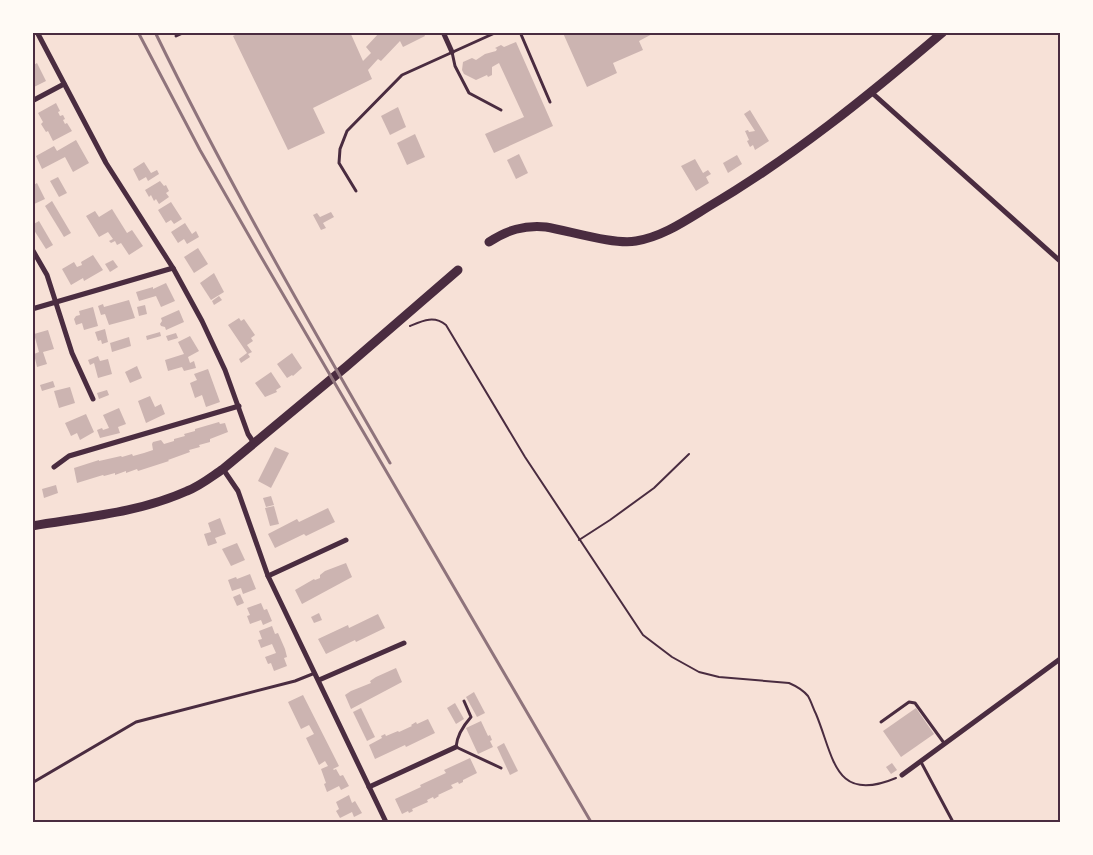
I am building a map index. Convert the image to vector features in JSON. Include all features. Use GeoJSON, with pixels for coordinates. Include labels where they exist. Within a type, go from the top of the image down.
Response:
{"type":"FeatureCollection","features":[{"type":"Feature","properties":{"kind":"main road"},"geometry":{"type":"LineString","coordinates":[[489,242],[512,229],[534,226],[625,242],[659,235],[721,200],[764,172],[828,126],[943,32]]}},
{"type":"Feature","properties":{"kind":"main road"},"geometry":{"type":"LineString","coordinates":[[32,526],[120,512],[158,502],[188,491],[223,469],[347,366],[458,270]]}},
{"type":"Feature","properties":{"kind":"street"},"geometry":{"type":"LineString","coordinates":[[36,32],[106,162],[173,268],[208,334],[239,406],[248,434],[254,443]]}},
{"type":"Feature","properties":{"kind":"street"},"geometry":{"type":"LineString","coordinates":[[443,32],[452,52]]}},
{"type":"Feature","properties":{"kind":"street"},"geometry":{"type":"LineString","coordinates":[[32,101],[64,84]]}},
{"type":"Feature","properties":{"kind":"street"},"geometry":{"type":"LineString","coordinates":[[871,92],[1060,261]]}},
{"type":"Feature","properties":{"kind":"street"},"geometry":{"type":"LineString","coordinates":[[32,249],[47,275],[72,353],[93,399]]}},
{"type":"Feature","properties":{"kind":"street"},"geometry":{"type":"LineString","coordinates":[[32,309],[173,268]]}},
{"type":"Feature","properties":{"kind":"street"},"geometry":{"type":"LineString","coordinates":[[54,467],[69,456],[239,406]]}},
{"type":"Feature","properties":{"kind":"street"},"geometry":{"type":"LineString","coordinates":[[223,469],[238,491],[268,576],[316,672],[386,822]]}},
{"type":"Feature","properties":{"kind":"street"},"geometry":{"type":"LineString","coordinates":[[268,576],[346,540]]}},
{"type":"Feature","properties":{"kind":"street"},"geometry":{"type":"LineString","coordinates":[[319,680],[404,643]]}},
{"type":"Feature","properties":{"kind":"street"},"geometry":{"type":"LineString","coordinates":[[902,775],[1060,659]]}},
{"type":"Feature","properties":{"kind":"street"},"geometry":{"type":"LineString","coordinates":[[369,787],[456,747]]}},
{"type":"Feature","properties":{"kind":"lane"},"geometry":{"type":"LineString","coordinates":[[176,36],[185,32]]}},
{"type":"Feature","properties":{"kind":"lane"},"geometry":{"type":"LineString","coordinates":[[356,191],[340,163],[340,150],[347,131],[402,75],[497,32]]}},
{"type":"Feature","properties":{"kind":"lane"},"geometry":{"type":"LineString","coordinates":[[520,32],[550,102]]}},
{"type":"Feature","properties":{"kind":"lane"},"geometry":{"type":"LineString","coordinates":[[452,52],[455,66],[469,93],[501,110]]}},
{"type":"Feature","properties":{"kind":"lane"},"geometry":{"type":"LineString","coordinates":[[32,783],[136,722],[295,681],[316,672]]}},
{"type":"Feature","properties":{"kind":"lane"},"geometry":{"type":"LineString","coordinates":[[464,701],[471,717],[457,738],[456,747],[501,768]]}},
{"type":"Feature","properties":{"kind":"lane"},"geometry":{"type":"LineString","coordinates":[[881,722],[909,702],[915,703],[944,743]]}},
{"type":"Feature","properties":{"kind":"lane"},"geometry":{"type":"LineString","coordinates":[[921,762],[953,822]]}},
{"type":"Feature","properties":{"kind":"path"},"geometry":{"type":"LineString","coordinates":[[408,326],[431,319],[440,320],[446,325],[579,540],[643,635],[672,657],[699,672],[724,678],[789,683],[799,688],[808,696],[826,737],[836,767],[842,777],[851,784],[867,785],[884,782],[902,775]]}},
{"type":"Feature","properties":{"kind":"path"},"geometry":{"type":"LineString","coordinates":[[579,540],[654,488],[689,454]]}},
{"type":"Feature","properties":{"kind":"building"},"geometry":{"type":"Polygon","coordinates":[[[241,32],[350,32],[363,61],[371,53],[366,47],[380,32],[423,32],[425,36],[403,47],[400,41],[381,61],[378,59],[368,70],[372,79],[313,108],[325,133],[288,150],[233,36],[241,32]]]}},
{"type":"Feature","properties":{"kind":"building"},"geometry":{"type":"Polygon","coordinates":[[[656,32],[639,41],[643,50],[613,63],[617,73],[587,87],[563,33],[656,32]]]}},
{"type":"Feature","properties":{"kind":"building"},"geometry":{"type":"Polygon","coordinates":[[[516,42],[553,126],[494,153],[485,134],[524,117],[499,63],[492,67],[492,75],[476,80],[464,74],[462,70],[463,62],[472,58],[476,60],[485,54],[496,51],[497,49],[495,48],[501,45],[504,47],[516,42]]]}},
{"type":"Feature","properties":{"kind":"building"},"geometry":{"type":"Polygon","coordinates":[[[37,63],[46,81],[32,88],[32,66],[37,63]]]}},
{"type":"Feature","properties":{"kind":"building"},"geometry":{"type":"Polygon","coordinates":[[[56,103],[60,116],[63,115],[65,124],[67,123],[72,131],[53,141],[48,131],[46,132],[41,124],[43,122],[38,113],[56,103]]]}},
{"type":"Feature","properties":{"kind":"building"},"geometry":{"type":"Polygon","coordinates":[[[398,107],[406,127],[390,135],[381,116],[398,107]]]}},
{"type":"Feature","properties":{"kind":"building"},"geometry":{"type":"Polygon","coordinates":[[[750,110],[769,141],[755,150],[753,145],[750,147],[745,131],[755,131],[744,114],[750,110]]]}},
{"type":"Feature","properties":{"kind":"building"},"geometry":{"type":"Polygon","coordinates":[[[415,134],[425,157],[407,165],[397,143],[415,134]]]}},
{"type":"Feature","properties":{"kind":"building"},"geometry":{"type":"Polygon","coordinates":[[[76,140],[89,163],[73,172],[65,157],[42,169],[36,156],[54,146],[57,151],[76,140]]]}},
{"type":"Feature","properties":{"kind":"building"},"geometry":{"type":"Polygon","coordinates":[[[519,154],[528,173],[516,179],[507,160],[519,154]]]}},
{"type":"Feature","properties":{"kind":"building"},"geometry":{"type":"Polygon","coordinates":[[[737,155],[742,164],[728,173],[723,163],[737,155]]]}},
{"type":"Feature","properties":{"kind":"building"},"geometry":{"type":"Polygon","coordinates":[[[695,159],[703,173],[708,170],[711,174],[706,177],[709,183],[696,191],[681,166],[695,159]]]}},
{"type":"Feature","properties":{"kind":"building"},"geometry":{"type":"Polygon","coordinates":[[[144,162],[151,173],[157,170],[159,174],[148,181],[146,177],[139,181],[133,169],[144,162]]]}},
{"type":"Feature","properties":{"kind":"building"},"geometry":{"type":"Polygon","coordinates":[[[58,177],[67,193],[59,197],[50,181],[58,177]]]}},
{"type":"Feature","properties":{"kind":"building"},"geometry":{"type":"Polygon","coordinates":[[[160,181],[164,186],[166,185],[169,191],[166,193],[169,197],[159,204],[156,199],[154,201],[151,195],[149,197],[145,190],[160,181]]]}},
{"type":"Feature","properties":{"kind":"building"},"geometry":{"type":"Polygon","coordinates":[[[37,183],[45,199],[32,205],[32,186],[37,183]]]}},
{"type":"Feature","properties":{"kind":"building"},"geometry":{"type":"Polygon","coordinates":[[[52,201],[71,233],[64,237],[45,206],[52,201]]]}},
{"type":"Feature","properties":{"kind":"building"},"geometry":{"type":"Polygon","coordinates":[[[171,202],[182,219],[174,224],[171,220],[166,223],[158,210],[171,202]]]}},
{"type":"Feature","properties":{"kind":"building"},"geometry":{"type":"Polygon","coordinates":[[[112,209],[127,233],[132,230],[143,246],[129,255],[121,243],[117,245],[115,241],[111,243],[109,241],[113,239],[108,232],[99,237],[86,216],[95,211],[99,217],[112,209]]]}},
{"type":"Feature","properties":{"kind":"building"},"geometry":{"type":"Polygon","coordinates":[[[331,212],[334,217],[323,223],[326,228],[321,230],[313,215],[317,213],[320,217],[331,212]]]}},
{"type":"Feature","properties":{"kind":"building"},"geometry":{"type":"Polygon","coordinates":[[[39,221],[53,245],[46,249],[32,227],[32,225],[39,221]]]}},
{"type":"Feature","properties":{"kind":"building"},"geometry":{"type":"Polygon","coordinates":[[[185,223],[192,234],[196,231],[199,237],[187,244],[184,239],[178,243],[171,232],[185,223]]]}},
{"type":"Feature","properties":{"kind":"building"},"geometry":{"type":"Polygon","coordinates":[[[198,248],[208,264],[194,273],[184,257],[198,248]]]}},
{"type":"Feature","properties":{"kind":"building"},"geometry":{"type":"Polygon","coordinates":[[[93,255],[103,270],[84,281],[83,278],[71,285],[62,269],[74,262],[77,267],[82,265],[81,262],[93,255]]]}},
{"type":"Feature","properties":{"kind":"building"},"geometry":{"type":"Polygon","coordinates":[[[113,260],[118,267],[110,272],[105,264],[113,260]]]}},
{"type":"Feature","properties":{"kind":"building"},"geometry":{"type":"Polygon","coordinates":[[[214,273],[224,292],[211,300],[200,283],[214,273]]]}},
{"type":"Feature","properties":{"kind":"building"},"geometry":{"type":"Polygon","coordinates":[[[166,283],[175,301],[161,307],[156,296],[139,301],[136,292],[153,287],[153,289],[166,283]]]}},
{"type":"Feature","properties":{"kind":"building"},"geometry":{"type":"Polygon","coordinates":[[[219,296],[222,300],[214,305],[212,301],[219,296]]]}},
{"type":"Feature","properties":{"kind":"building"},"geometry":{"type":"Polygon","coordinates":[[[129,300],[135,318],[109,325],[105,314],[101,315],[98,306],[103,304],[104,307],[129,300]]]}},
{"type":"Feature","properties":{"kind":"building"},"geometry":{"type":"Polygon","coordinates":[[[145,305],[147,314],[139,316],[137,307],[145,305]]]}},
{"type":"Feature","properties":{"kind":"building"},"geometry":{"type":"Polygon","coordinates":[[[93,307],[98,326],[84,330],[82,323],[76,325],[74,319],[80,315],[79,311],[93,307]]]}},
{"type":"Feature","properties":{"kind":"building"},"geometry":{"type":"Polygon","coordinates":[[[179,310],[184,322],[166,330],[165,327],[161,326],[161,318],[179,310]]]}},
{"type":"Feature","properties":{"kind":"building"},"geometry":{"type":"Polygon","coordinates":[[[239,318],[241,321],[244,319],[255,335],[251,338],[253,341],[247,345],[252,352],[248,354],[250,357],[241,363],[239,359],[247,353],[228,325],[239,318]]]}},
{"type":"Feature","properties":{"kind":"building"},"geometry":{"type":"Polygon","coordinates":[[[105,329],[108,342],[102,344],[101,340],[98,341],[95,332],[105,329]]]}},
{"type":"Feature","properties":{"kind":"building"},"geometry":{"type":"Polygon","coordinates":[[[48,330],[54,349],[43,352],[47,364],[37,367],[34,354],[39,352],[34,334],[48,330]]]}},
{"type":"Feature","properties":{"kind":"building"},"geometry":{"type":"Polygon","coordinates":[[[160,332],[161,336],[147,340],[146,336],[160,332]]]}},
{"type":"Feature","properties":{"kind":"building"},"geometry":{"type":"Polygon","coordinates":[[[176,333],[178,338],[168,341],[166,336],[176,333]]]}},
{"type":"Feature","properties":{"kind":"building"},"geometry":{"type":"Polygon","coordinates":[[[190,336],[199,351],[188,357],[190,363],[194,361],[196,368],[184,371],[182,367],[168,371],[165,360],[184,354],[178,342],[190,336]]]}},
{"type":"Feature","properties":{"kind":"building"},"geometry":{"type":"Polygon","coordinates":[[[129,337],[131,346],[112,352],[110,343],[129,337]]]}},
{"type":"Feature","properties":{"kind":"building"},"geometry":{"type":"Polygon","coordinates":[[[292,353],[302,368],[293,376],[287,378],[277,364],[292,353]]]}},
{"type":"Feature","properties":{"kind":"building"},"geometry":{"type":"Polygon","coordinates":[[[98,356],[100,361],[108,359],[112,374],[98,378],[94,363],[90,365],[88,360],[98,356]]]}},
{"type":"Feature","properties":{"kind":"building"},"geometry":{"type":"Polygon","coordinates":[[[137,366],[142,378],[130,383],[125,372],[137,366]]]}},
{"type":"Feature","properties":{"kind":"building"},"geometry":{"type":"Polygon","coordinates":[[[208,369],[220,402],[206,407],[202,395],[195,398],[190,383],[197,380],[194,374],[208,369]]]}},
{"type":"Feature","properties":{"kind":"building"},"geometry":{"type":"Polygon","coordinates":[[[271,372],[281,387],[276,390],[277,392],[265,397],[255,383],[271,372]]]}},
{"type":"Feature","properties":{"kind":"building"},"geometry":{"type":"Polygon","coordinates":[[[53,381],[55,387],[42,391],[40,385],[53,381]]]}},
{"type":"Feature","properties":{"kind":"building"},"geometry":{"type":"Polygon","coordinates":[[[70,387],[75,403],[59,408],[54,391],[70,387]]]}},
{"type":"Feature","properties":{"kind":"building"},"geometry":{"type":"Polygon","coordinates":[[[107,390],[109,395],[99,399],[97,393],[107,390]]]}},
{"type":"Feature","properties":{"kind":"building"},"geometry":{"type":"Polygon","coordinates":[[[150,396],[155,407],[161,404],[165,414],[146,423],[138,401],[150,396]]]}},
{"type":"Feature","properties":{"kind":"building"},"geometry":{"type":"Polygon","coordinates":[[[119,408],[126,424],[118,427],[120,433],[100,438],[97,430],[109,428],[103,415],[119,408]]]}},
{"type":"Feature","properties":{"kind":"building"},"geometry":{"type":"Polygon","coordinates":[[[86,414],[94,432],[80,440],[77,433],[71,436],[65,423],[86,414]]]}},
{"type":"Feature","properties":{"kind":"building"},"geometry":{"type":"Polygon","coordinates":[[[219,422],[220,424],[225,423],[228,432],[210,439],[210,442],[199,445],[200,447],[189,450],[190,452],[138,471],[137,469],[115,475],[115,473],[103,475],[77,483],[74,468],[99,460],[144,453],[153,450],[153,442],[161,440],[164,444],[174,441],[174,439],[185,436],[184,434],[195,431],[195,429],[219,422]]]}},
{"type":"Feature","properties":{"kind":"building"},"geometry":{"type":"Polygon","coordinates":[[[275,447],[289,453],[271,488],[258,481],[275,447]]]}},
{"type":"Feature","properties":{"kind":"building"},"geometry":{"type":"Polygon","coordinates":[[[56,485],[58,493],[44,498],[42,489],[56,485]]]}},
{"type":"Feature","properties":{"kind":"building"},"geometry":{"type":"Polygon","coordinates":[[[271,496],[274,505],[266,507],[263,498],[271,496]]]}},
{"type":"Feature","properties":{"kind":"building"},"geometry":{"type":"Polygon","coordinates":[[[274,506],[279,524],[270,526],[265,508],[274,506]]]}},
{"type":"Feature","properties":{"kind":"building"},"geometry":{"type":"Polygon","coordinates":[[[328,508],[335,522],[275,548],[268,534],[297,519],[299,522],[328,508]]]}},
{"type":"Feature","properties":{"kind":"building"},"geometry":{"type":"Polygon","coordinates":[[[220,518],[226,534],[215,538],[217,543],[208,546],[204,534],[211,532],[208,523],[220,518]]]}},
{"type":"Feature","properties":{"kind":"building"},"geometry":{"type":"Polygon","coordinates":[[[237,543],[245,560],[231,566],[222,549],[237,543]]]}},
{"type":"Feature","properties":{"kind":"building"},"geometry":{"type":"Polygon","coordinates":[[[346,563],[352,577],[302,604],[295,590],[314,579],[320,578],[320,575],[325,571],[346,563]]]}},
{"type":"Feature","properties":{"kind":"building"},"geometry":{"type":"Polygon","coordinates":[[[250,574],[256,589],[243,594],[241,588],[232,591],[228,580],[250,574]]]}},
{"type":"Feature","properties":{"kind":"building"},"geometry":{"type":"Polygon","coordinates":[[[240,594],[244,603],[237,606],[233,597],[240,594]]]}},
{"type":"Feature","properties":{"kind":"building"},"geometry":{"type":"Polygon","coordinates":[[[261,603],[264,610],[267,609],[272,621],[263,625],[261,620],[250,624],[247,616],[250,615],[247,608],[261,603]]]}},
{"type":"Feature","properties":{"kind":"building"},"geometry":{"type":"Polygon","coordinates":[[[319,613],[322,620],[314,623],[311,617],[319,613]]]}},
{"type":"Feature","properties":{"kind":"building"},"geometry":{"type":"Polygon","coordinates":[[[378,614],[385,628],[326,654],[318,639],[348,625],[349,628],[378,614]]]}},
{"type":"Feature","properties":{"kind":"building"},"geometry":{"type":"Polygon","coordinates":[[[272,626],[275,634],[278,633],[287,657],[284,658],[287,666],[274,671],[271,663],[268,664],[265,657],[276,653],[272,644],[261,648],[258,640],[262,639],[259,631],[272,626]]]}},
{"type":"Feature","properties":{"kind":"building"},"geometry":{"type":"Polygon","coordinates":[[[396,668],[402,682],[351,709],[345,695],[371,683],[370,681],[376,677],[396,668]]]}},
{"type":"Feature","properties":{"kind":"building"},"geometry":{"type":"Polygon","coordinates":[[[474,692],[485,713],[477,717],[466,697],[474,692]]]}},
{"type":"Feature","properties":{"kind":"building"},"geometry":{"type":"Polygon","coordinates":[[[303,695],[339,766],[333,769],[336,769],[340,776],[343,775],[349,786],[341,790],[339,786],[327,792],[321,769],[328,766],[325,761],[319,765],[306,738],[314,734],[309,725],[301,729],[288,702],[303,695]]]}},
{"type":"Feature","properties":{"kind":"building"},"geometry":{"type":"Polygon","coordinates":[[[455,703],[464,719],[456,724],[447,708],[455,703]]]}},
{"type":"Feature","properties":{"kind":"building"},"geometry":{"type":"Polygon","coordinates":[[[361,708],[375,737],[367,741],[353,712],[361,708]]]}},
{"type":"Feature","properties":{"kind":"building"},"geometry":{"type":"Polygon","coordinates":[[[916,708],[934,734],[901,757],[883,731],[916,708]]]}},
{"type":"Feature","properties":{"kind":"building"},"geometry":{"type":"Polygon","coordinates":[[[428,719],[435,733],[375,759],[369,745],[382,738],[381,736],[385,734],[386,736],[399,732],[416,722],[417,724],[428,719]]]}},
{"type":"Feature","properties":{"kind":"building"},"geometry":{"type":"Polygon","coordinates":[[[481,721],[488,736],[490,735],[493,747],[478,754],[466,728],[481,721]]]}},
{"type":"Feature","properties":{"kind":"building"},"geometry":{"type":"Polygon","coordinates":[[[504,743],[518,771],[510,775],[497,747],[504,743]]]}},
{"type":"Feature","properties":{"kind":"building"},"geometry":{"type":"Polygon","coordinates":[[[470,758],[477,773],[459,784],[458,782],[451,785],[453,788],[434,799],[433,797],[427,800],[428,802],[412,809],[413,811],[402,814],[395,799],[446,773],[444,770],[470,758]]]}},
{"type":"Feature","properties":{"kind":"building"},"geometry":{"type":"Polygon","coordinates":[[[892,763],[897,770],[891,774],[886,767],[892,763]]]}},
{"type":"Feature","properties":{"kind":"building"},"geometry":{"type":"Polygon","coordinates":[[[349,795],[352,803],[355,801],[362,813],[354,817],[352,812],[340,818],[336,811],[339,809],[336,802],[349,795]]]}},
{"type":"Feature","properties":{"kind":"railway"},"geometry":{"type":"LineString","coordinates":[[138,32],[200,150],[260,255],[591,822]]}},
{"type":"Feature","properties":{"kind":"railway"},"geometry":{"type":"LineString","coordinates":[[155,32],[239,196],[390,463]]}}]}
